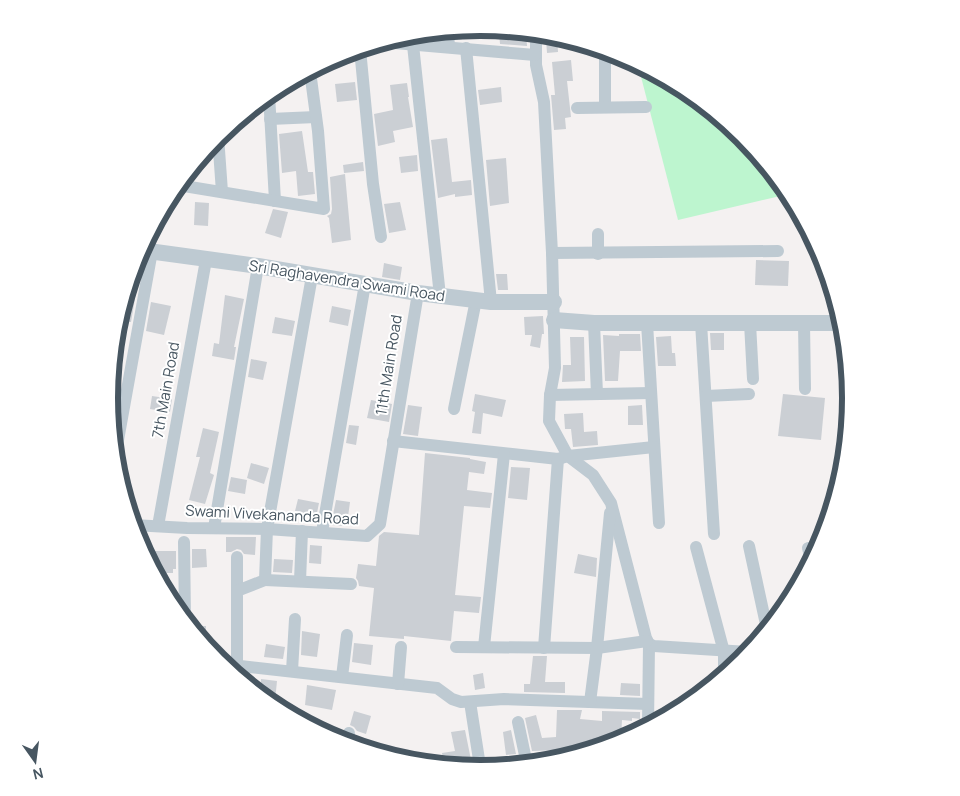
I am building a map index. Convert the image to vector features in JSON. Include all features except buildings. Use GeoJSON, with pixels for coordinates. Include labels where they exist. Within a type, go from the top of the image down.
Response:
{"type":"FeatureCollection","features":[{"type":"Feature","properties":{"kind":"street"},"geometry":{"type":"LineString","coordinates":[[448,38],[449,47]]}},
{"type":"Feature","properties":{"kind":"street"},"geometry":{"type":"LineString","coordinates":[[536,40],[535,55],[544,102],[554,302],[555,368],[550,395],[549,421],[563,458],[544,648]]}},
{"type":"Feature","properties":{"kind":"street"},"geometry":{"type":"LineString","coordinates":[[405,44],[535,55]]}},
{"type":"Feature","properties":{"kind":"street"},"geometry":{"type":"LineString","coordinates":[[413,45],[440,296]]}},
{"type":"Feature","properties":{"kind":"street"},"geometry":{"type":"LineString","coordinates":[[454,409],[484,301],[466,48]]}},
{"type":"Feature","properties":{"kind":"street"},"geometry":{"type":"LineString","coordinates":[[361,56],[373,184],[381,237]]}},
{"type":"Feature","properties":{"kind":"street"},"geometry":{"type":"LineString","coordinates":[[605,59],[605,107]]}},
{"type":"Feature","properties":{"kind":"street"},"geometry":{"type":"LineString","coordinates":[[187,186],[324,209],[311,79]]}},
{"type":"Feature","properties":{"kind":"street"},"geometry":{"type":"LineString","coordinates":[[267,106],[276,201]]}},
{"type":"Feature","properties":{"kind":"street"},"geometry":{"type":"LineString","coordinates":[[577,108],[646,107]]}},
{"type":"Feature","properties":{"kind":"street"},"geometry":{"type":"LineString","coordinates":[[270,119],[316,117]]}},
{"type":"Feature","properties":{"kind":"street"},"geometry":{"type":"LineString","coordinates":[[219,148],[222,192]]}},
{"type":"Feature","properties":{"kind":"street"},"geometry":{"type":"LineString","coordinates":[[598,234],[598,254]]}},
{"type":"Feature","properties":{"kind":"street"},"geometry":{"type":"LineString","coordinates":[[552,253],[778,251]]}},
{"type":"Feature","properties":{"kind":"street","name":"Sri Raghavendra Swami Road"},"geometry":{"type":"LineString","coordinates":[[150,252],[258,266],[440,296],[484,301],[554,302]]}},
{"type":"Feature","properties":{"kind":"street","name":"7th Main Road"},"geometry":{"type":"LineString","coordinates":[[158,526],[206,260]]}},
{"type":"Feature","properties":{"kind":"street"},"geometry":{"type":"LineString","coordinates":[[119,427],[144,265]]}},
{"type":"Feature","properties":{"kind":"street"},"geometry":{"type":"LineString","coordinates":[[214,528],[258,266]]}},
{"type":"Feature","properties":{"kind":"street"},"geometry":{"type":"LineString","coordinates":[[265,580],[267,529],[312,276]]}},
{"type":"Feature","properties":{"kind":"street"},"geometry":{"type":"LineString","coordinates":[[322,532],[364,284]]}},
{"type":"Feature","properties":{"kind":"street","name":"11th Main Road"},"geometry":{"type":"LineString","coordinates":[[393,441],[418,293]]}},
{"type":"Feature","properties":{"kind":"street"},"geometry":{"type":"LineString","coordinates":[[554,320],[594,323],[834,323]]}},
{"type":"Feature","properties":{"kind":"street"},"geometry":{"type":"LineString","coordinates":[[594,323],[597,394]]}},
{"type":"Feature","properties":{"kind":"street"},"geometry":{"type":"LineString","coordinates":[[647,323],[659,523]]}},
{"type":"Feature","properties":{"kind":"street"},"geometry":{"type":"LineString","coordinates":[[701,323],[714,534]]}},
{"type":"Feature","properties":{"kind":"street"},"geometry":{"type":"LineString","coordinates":[[750,323],[753,380]]}},
{"type":"Feature","properties":{"kind":"street"},"geometry":{"type":"LineString","coordinates":[[804,323],[805,389]]}},
{"type":"Feature","properties":{"kind":"street"},"geometry":{"type":"LineString","coordinates":[[550,395],[651,393]]}},
{"type":"Feature","properties":{"kind":"street"},"geometry":{"type":"LineString","coordinates":[[706,396],[748,394]]}},
{"type":"Feature","properties":{"kind":"street"},"geometry":{"type":"LineString","coordinates":[[393,441],[504,454],[563,458],[654,447]]}},
{"type":"Feature","properties":{"kind":"street","name":"Swami Vivekananda Road"},"geometry":{"type":"LineString","coordinates":[[142,525],[267,529],[367,536],[380,524],[393,441]]}},
{"type":"Feature","properties":{"kind":"street"},"geometry":{"type":"LineString","coordinates":[[484,647],[504,454]]}},
{"type":"Feature","properties":{"kind":"street"},"geometry":{"type":"LineString","coordinates":[[563,458],[593,475],[611,503],[648,643],[648,718]]}},
{"type":"Feature","properties":{"kind":"street"},"geometry":{"type":"LineString","coordinates":[[590,702],[611,503]]}},
{"type":"Feature","properties":{"kind":"street"},"geometry":{"type":"LineString","coordinates":[[300,581],[302,531]]}},
{"type":"Feature","properties":{"kind":"street"},"geometry":{"type":"LineString","coordinates":[[184,542],[185,607]]}},
{"type":"Feature","properties":{"kind":"street"},"geometry":{"type":"LineString","coordinates":[[750,546],[765,620]]}},
{"type":"Feature","properties":{"kind":"street"},"geometry":{"type":"LineString","coordinates":[[696,547],[724,652],[724,665]]}},
{"type":"Feature","properties":{"kind":"street"},"geometry":{"type":"LineString","coordinates":[[237,557],[237,666]]}},
{"type":"Feature","properties":{"kind":"street"},"geometry":{"type":"LineString","coordinates":[[237,591],[265,580],[351,584]]}},
{"type":"Feature","properties":{"kind":"street"},"geometry":{"type":"LineString","coordinates":[[292,671],[295,619]]}},
{"type":"Feature","properties":{"kind":"street"},"geometry":{"type":"LineString","coordinates":[[342,677],[347,635]]}},
{"type":"Feature","properties":{"kind":"street"},"geometry":{"type":"LineString","coordinates":[[456,647],[597,648],[648,643],[654,646],[738,652]]}},
{"type":"Feature","properties":{"kind":"street"},"geometry":{"type":"LineString","coordinates":[[398,684],[401,647]]}},
{"type":"Feature","properties":{"kind":"street"},"geometry":{"type":"LineString","coordinates":[[241,670],[292,671],[437,688],[457,702],[504,699],[648,704]]}},
{"type":"Feature","properties":{"kind":"street"},"geometry":{"type":"LineString","coordinates":[[470,702],[474,760]]}},
{"type":"Feature","properties":{"kind":"street"},"geometry":{"type":"LineString","coordinates":[[518,722],[525,757]]}},
{"type":"Feature","properties":{"kind":"green space"},"geometry":{"type":"Polygon","coordinates":[[[640,74],[681,97],[719,126],[752,159],[780,196],[678,220],[640,74]]]}}]}
